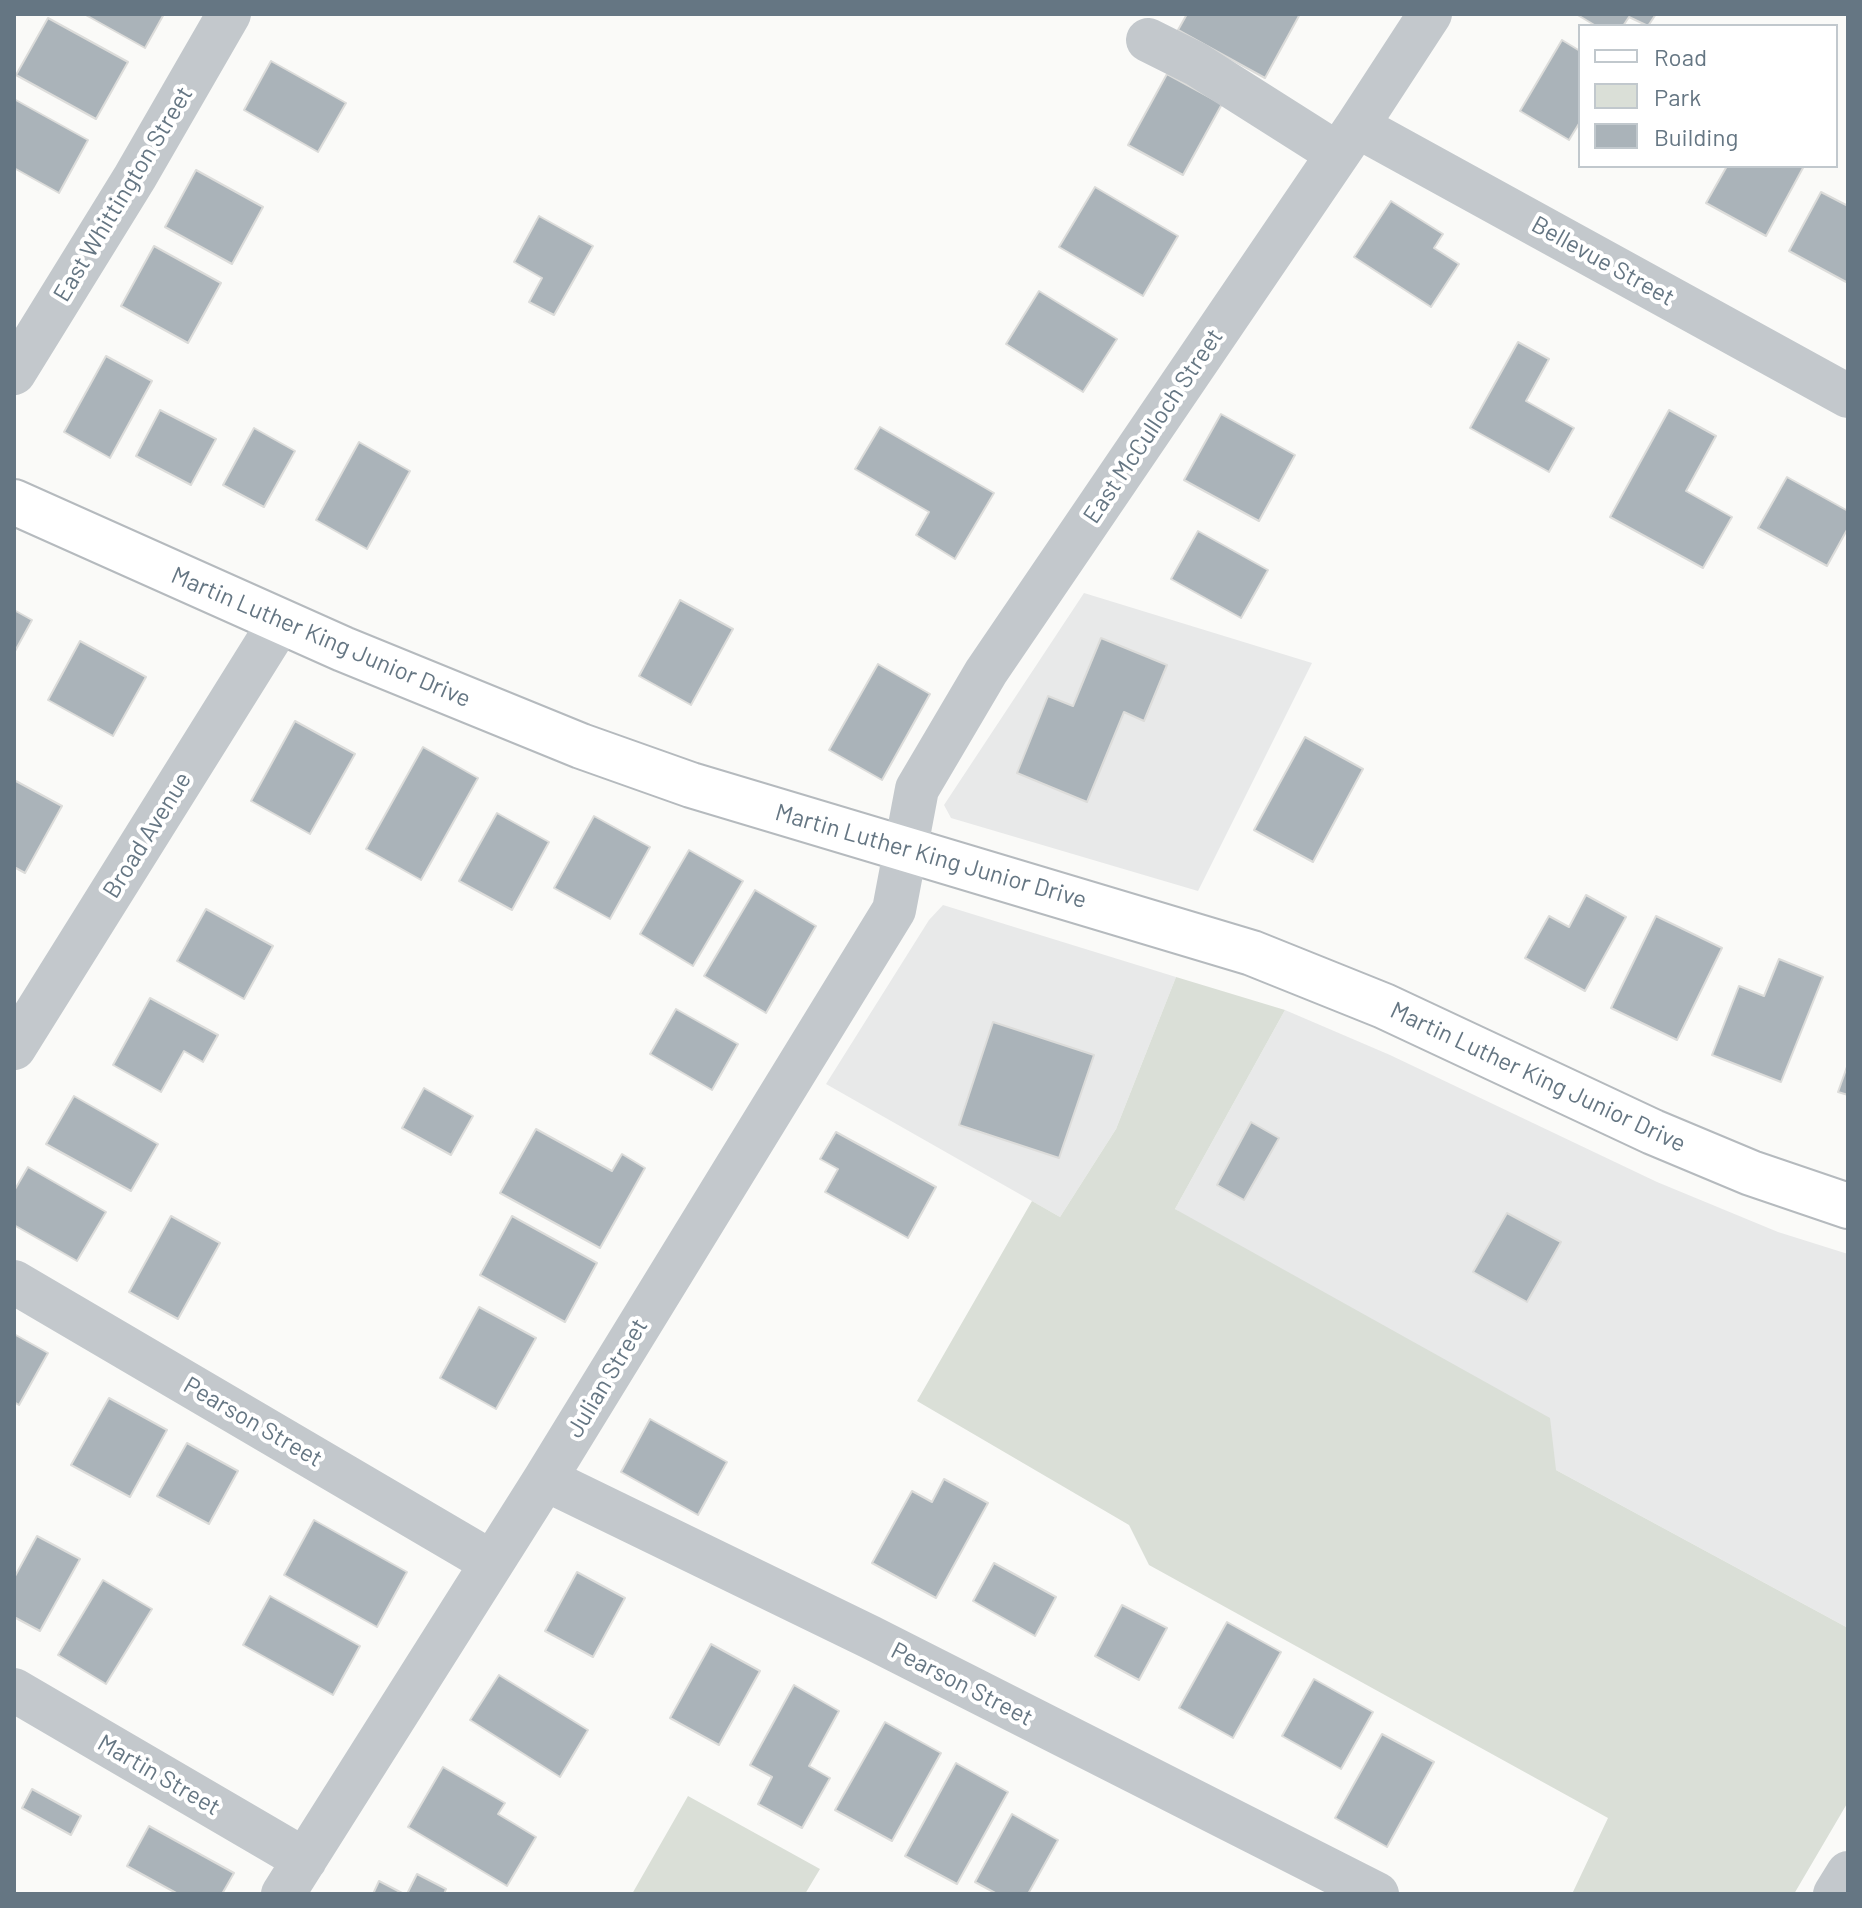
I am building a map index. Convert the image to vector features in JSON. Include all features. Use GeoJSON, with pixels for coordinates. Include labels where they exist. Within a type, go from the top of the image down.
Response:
{"type":"FeatureCollection","features":[{"type":"Feature","properties":{"kind":"main road","name":"Martin Luther King Junior Drive"},"geometry":{"type":"LineString","coordinates":[[14,502],[280,622],[581,746],[691,785],[1113,910],[1280,964],[1384,1006],[1653,1132],[1751,1173],[1848,1206]]}},
{"type":"Feature","properties":{"kind":"street","name":"East Whittington Street"},"geometry":{"type":"LineString","coordinates":[[14,373],[135,177],[229,14]]}},
{"type":"Feature","properties":{"kind":"street","name":"East McCulloch Street"},"geometry":{"type":"LineString","coordinates":[[907,851],[917,789],[986,672],[1348,140],[1430,14]]}},
{"type":"Feature","properties":{"kind":"street","name":"Bellevue Street"},"geometry":{"type":"LineString","coordinates":[[1148,40],[1848,396]]}},
{"type":"Feature","properties":{"kind":"street","name":"Broad Avenue"},"geometry":{"type":"LineString","coordinates":[[14,1048],[280,622]]}},
{"type":"Feature","properties":{"kind":"street","name":"Julian Street"},"geometry":{"type":"LineString","coordinates":[[294,1877],[545,1479],[894,910],[907,851]]}},
{"type":"Feature","properties":{"kind":"street","name":"Pearson Street"},"geometry":{"type":"LineString","coordinates":[[14,1282],[491,1562]]}},
{"type":"Feature","properties":{"kind":"street","name":"Pearson Street"},"geometry":{"type":"LineString","coordinates":[[545,1479],[884,1644],[1377,1894]]}},
{"type":"Feature","properties":{"kind":"street","name":"Martin Street"},"geometry":{"type":"LineString","coordinates":[[14,1690],[294,1877]]}},
{"type":"Feature","properties":{"kind":"street"},"geometry":{"type":"LineString","coordinates":[[1835,1894],[1848,1873]]}},
{"type":"Feature","properties":{"kind":"shaded area"},"geometry":{"type":"Polygon","coordinates":[[[1084,593],[1312,663],[1198,891],[951,818],[944,805],[1084,593]]]}},
{"type":"Feature","properties":{"kind":"shaded area"},"geometry":{"type":"Polygon","coordinates":[[[943,905],[1176,977],[1116,1129],[1060,1217],[826,1084],[929,920],[943,905]]]}},
{"type":"Feature","properties":{"kind":"shaded area"},"geometry":{"type":"Polygon","coordinates":[[[1285,1010],[1390,1055],[1657,1182],[1778,1232],[1848,1254],[1848,1628],[1556,1470],[1175,1209],[1285,1010]]]}},
{"type":"Feature","properties":{"kind":"green space"},"geometry":{"type":"Polygon","coordinates":[[[1176,977],[1285,1010],[1175,1209],[1550,1418],[1556,1470],[1848,1628],[1848,1802],[1794,1894],[1572,1894],[1608,1818],[1149,1565],[1129,1525],[917,1401],[1032,1201],[1060,1217],[1116,1129],[1176,977]]]}},
{"type":"Feature","properties":{"kind":"green space"},"geometry":{"type":"Polygon","coordinates":[[[688,1796],[820,1869],[805,1894],[632,1894],[688,1796]]]}},
{"type":"Feature","properties":{"kind":"building"},"geometry":{"type":"Polygon","coordinates":[[[84,14],[164,14],[145,48],[84,14]]]}},
{"type":"Feature","properties":{"kind":"building"},"geometry":{"type":"Polygon","coordinates":[[[1187,14],[1300,14],[1265,78],[1178,30],[1187,14]]]}},
{"type":"Feature","properties":{"kind":"building"},"geometry":{"type":"Polygon","coordinates":[[[1576,14],[1656,14],[1649,24],[1629,17],[1624,24],[1593,24],[1576,14]]]}},
{"type":"Feature","properties":{"kind":"building"},"geometry":{"type":"Polygon","coordinates":[[[48,18],[128,62],[96,119],[16,75],[48,18]]]}},
{"type":"Feature","properties":{"kind":"building"},"geometry":{"type":"Polygon","coordinates":[[[1562,40],[1578,50],[1578,125],[1569,140],[1520,111],[1562,40]]]}},
{"type":"Feature","properties":{"kind":"building"},"geometry":{"type":"Polygon","coordinates":[[[271,61],[346,103],[318,152],[244,110],[271,61]]]}},
{"type":"Feature","properties":{"kind":"building"},"geometry":{"type":"Polygon","coordinates":[[[1167,74],[1222,104],[1183,175],[1128,145],[1167,74]]]}},
{"type":"Feature","properties":{"kind":"building"},"geometry":{"type":"Polygon","coordinates":[[[14,99],[88,140],[59,193],[14,168],[14,99]]]}},
{"type":"Feature","properties":{"kind":"building"},"geometry":{"type":"Polygon","coordinates":[[[1726,168],[1803,168],[1766,236],[1706,203],[1726,168]]]}},
{"type":"Feature","properties":{"kind":"building"},"geometry":{"type":"Polygon","coordinates":[[[196,170],[263,207],[232,264],[165,227],[196,170]]]}},
{"type":"Feature","properties":{"kind":"building"},"geometry":{"type":"Polygon","coordinates":[[[1095,187],[1178,236],[1143,296],[1059,247],[1095,187]]]}},
{"type":"Feature","properties":{"kind":"building"},"geometry":{"type":"Polygon","coordinates":[[[1821,192],[1848,206],[1848,283],[1789,251],[1821,192]]]}},
{"type":"Feature","properties":{"kind":"building"},"geometry":{"type":"Polygon","coordinates":[[[1391,201],[1443,234],[1434,248],[1459,264],[1431,307],[1354,257],[1391,201]]]}},
{"type":"Feature","properties":{"kind":"building"},"geometry":{"type":"Polygon","coordinates":[[[539,216],[593,246],[554,315],[529,302],[542,278],[514,262],[539,216]]]}},
{"type":"Feature","properties":{"kind":"building"},"geometry":{"type":"Polygon","coordinates":[[[154,246],[221,283],[188,343],[121,306],[154,246]]]}},
{"type":"Feature","properties":{"kind":"building"},"geometry":{"type":"Polygon","coordinates":[[[1039,291],[1117,339],[1083,392],[1006,344],[1039,291]]]}},
{"type":"Feature","properties":{"kind":"building"},"geometry":{"type":"Polygon","coordinates":[[[1518,342],[1549,359],[1526,401],[1574,428],[1549,472],[1470,428],[1518,342]]]}},
{"type":"Feature","properties":{"kind":"building"},"geometry":{"type":"Polygon","coordinates":[[[106,356],[152,381],[110,458],[64,432],[106,356]]]}},
{"type":"Feature","properties":{"kind":"building"},"geometry":{"type":"Polygon","coordinates":[[[160,410],[216,439],[191,485],[136,456],[160,410]]]}},
{"type":"Feature","properties":{"kind":"building"},"geometry":{"type":"Polygon","coordinates":[[[1669,410],[1716,436],[1686,491],[1732,517],[1703,568],[1610,517],[1669,410]]]}},
{"type":"Feature","properties":{"kind":"building"},"geometry":{"type":"Polygon","coordinates":[[[1221,414],[1295,455],[1259,521],[1184,480],[1221,414]]]}},
{"type":"Feature","properties":{"kind":"building"},"geometry":{"type":"Polygon","coordinates":[[[880,427],[994,493],[955,559],[916,535],[929,512],[855,469],[880,427]]]}},
{"type":"Feature","properties":{"kind":"building"},"geometry":{"type":"Polygon","coordinates":[[[254,428],[295,451],[264,507],[223,485],[254,428]]]}},
{"type":"Feature","properties":{"kind":"building"},"geometry":{"type":"Polygon","coordinates":[[[359,442],[410,471],[367,549],[316,520],[359,442]]]}},
{"type":"Feature","properties":{"kind":"building"},"geometry":{"type":"Polygon","coordinates":[[[1787,477],[1848,511],[1848,528],[1827,566],[1758,528],[1787,477]]]}},
{"type":"Feature","properties":{"kind":"building"},"geometry":{"type":"Polygon","coordinates":[[[1198,531],[1268,570],[1241,618],[1171,579],[1198,531]]]}},
{"type":"Feature","properties":{"kind":"building"},"geometry":{"type":"Polygon","coordinates":[[[680,600],[733,629],[691,705],[639,676],[680,600]]]}},
{"type":"Feature","properties":{"kind":"building"},"geometry":{"type":"Polygon","coordinates":[[[14,610],[32,620],[14,653],[14,610]]]}},
{"type":"Feature","properties":{"kind":"building"},"geometry":{"type":"Polygon","coordinates":[[[1101,638],[1167,665],[1144,721],[1124,712],[1087,802],[1017,773],[1048,696],[1073,706],[1101,638]]]}},
{"type":"Feature","properties":{"kind":"building"},"geometry":{"type":"Polygon","coordinates":[[[80,641],[146,677],[113,736],[48,700],[80,641]]]}},
{"type":"Feature","properties":{"kind":"building"},"geometry":{"type":"Polygon","coordinates":[[[878,664],[930,694],[882,780],[829,750],[878,664]]]}},
{"type":"Feature","properties":{"kind":"building"},"geometry":{"type":"Polygon","coordinates":[[[295,721],[355,754],[310,834],[251,801],[295,721]]]}},
{"type":"Feature","properties":{"kind":"building"},"geometry":{"type":"Polygon","coordinates":[[[1305,737],[1363,769],[1313,862],[1254,830],[1305,737]]]}},
{"type":"Feature","properties":{"kind":"building"},"geometry":{"type":"Polygon","coordinates":[[[423,747],[478,778],[421,880],[366,849],[423,747]]]}},
{"type":"Feature","properties":{"kind":"building"},"geometry":{"type":"Polygon","coordinates":[[[14,780],[62,806],[25,873],[14,867],[14,780]]]}},
{"type":"Feature","properties":{"kind":"building"},"geometry":{"type":"Polygon","coordinates":[[[497,813],[549,842],[512,910],[459,881],[497,813]]]}},
{"type":"Feature","properties":{"kind":"building"},"geometry":{"type":"Polygon","coordinates":[[[594,816],[650,847],[610,919],[554,888],[594,816]]]}},
{"type":"Feature","properties":{"kind":"building"},"geometry":{"type":"Polygon","coordinates":[[[689,850],[743,881],[693,966],[640,934],[689,850]]]}},
{"type":"Feature","properties":{"kind":"building"},"geometry":{"type":"Polygon","coordinates":[[[755,890],[816,926],[766,1013],[704,976],[755,890]]]}},
{"type":"Feature","properties":{"kind":"building"},"geometry":{"type":"Polygon","coordinates":[[[1586,895],[1626,917],[1585,991],[1525,958],[1549,916],[1569,927],[1586,895]]]}},
{"type":"Feature","properties":{"kind":"building"},"geometry":{"type":"Polygon","coordinates":[[[206,909],[273,946],[244,999],[177,961],[206,909]]]}},
{"type":"Feature","properties":{"kind":"building"},"geometry":{"type":"Polygon","coordinates":[[[1656,916],[1722,948],[1677,1040],[1611,1008],[1656,916]]]}},
{"type":"Feature","properties":{"kind":"building"},"geometry":{"type":"Polygon","coordinates":[[[1779,959],[1823,977],[1781,1082],[1712,1055],[1739,986],[1764,996],[1779,959]]]}},
{"type":"Feature","properties":{"kind":"building"},"geometry":{"type":"Polygon","coordinates":[[[150,998],[218,1035],[203,1062],[184,1051],[161,1092],[113,1065],[150,998]]]}},
{"type":"Feature","properties":{"kind":"building"},"geometry":{"type":"Polygon","coordinates":[[[676,1009],[738,1044],[712,1090],[650,1054],[676,1009]]]}},
{"type":"Feature","properties":{"kind":"building"},"geometry":{"type":"Polygon","coordinates":[[[993,1022],[1094,1055],[1059,1158],[959,1125],[993,1022]]]}},
{"type":"Feature","properties":{"kind":"building"},"geometry":{"type":"Polygon","coordinates":[[[1848,1064],[1848,1095],[1838,1092],[1848,1064]]]}},
{"type":"Feature","properties":{"kind":"building"},"geometry":{"type":"Polygon","coordinates":[[[424,1088],[473,1116],[451,1155],[402,1128],[424,1088]]]}},
{"type":"Feature","properties":{"kind":"building"},"geometry":{"type":"Polygon","coordinates":[[[74,1096],[158,1144],[131,1191],[46,1144],[74,1096]]]}},
{"type":"Feature","properties":{"kind":"building"},"geometry":{"type":"Polygon","coordinates":[[[1251,1122],[1279,1138],[1244,1200],[1217,1185],[1251,1122]]]}},
{"type":"Feature","properties":{"kind":"building"},"geometry":{"type":"Polygon","coordinates":[[[536,1129],[612,1171],[622,1154],[645,1168],[600,1248],[500,1193],[536,1129]]]}},
{"type":"Feature","properties":{"kind":"building"},"geometry":{"type":"Polygon","coordinates":[[[836,1132],[936,1187],[908,1238],[825,1192],[838,1169],[820,1159],[836,1132]]]}},
{"type":"Feature","properties":{"kind":"building"},"geometry":{"type":"Polygon","coordinates":[[[28,1167],[106,1212],[77,1261],[14,1225],[14,1191],[28,1167]]]}},
{"type":"Feature","properties":{"kind":"building"},"geometry":{"type":"Polygon","coordinates":[[[1507,1213],[1561,1242],[1527,1302],[1473,1272],[1507,1213]]]}},
{"type":"Feature","properties":{"kind":"building"},"geometry":{"type":"Polygon","coordinates":[[[171,1216],[220,1243],[178,1319],[129,1292],[171,1216]]]}},
{"type":"Feature","properties":{"kind":"building"},"geometry":{"type":"Polygon","coordinates":[[[512,1216],[597,1263],[565,1322],[480,1275],[512,1216]]]}},
{"type":"Feature","properties":{"kind":"building"},"geometry":{"type":"Polygon","coordinates":[[[479,1307],[536,1338],[496,1409],[440,1378],[479,1307]]]}},
{"type":"Feature","properties":{"kind":"building"},"geometry":{"type":"Polygon","coordinates":[[[14,1334],[48,1353],[19,1405],[14,1402],[14,1334]]]}},
{"type":"Feature","properties":{"kind":"building"},"geometry":{"type":"Polygon","coordinates":[[[109,1398],[167,1430],[130,1497],[71,1465],[109,1398]]]}},
{"type":"Feature","properties":{"kind":"building"},"geometry":{"type":"Polygon","coordinates":[[[650,1419],[727,1462],[698,1515],[621,1472],[650,1419]]]}},
{"type":"Feature","properties":{"kind":"building"},"geometry":{"type":"Polygon","coordinates":[[[187,1443],[238,1471],[209,1524],[157,1496],[187,1443]]]}},
{"type":"Feature","properties":{"kind":"building"},"geometry":{"type":"Polygon","coordinates":[[[944,1479],[988,1503],[936,1598],[872,1563],[912,1491],[932,1502],[944,1479]]]}},
{"type":"Feature","properties":{"kind":"building"},"geometry":{"type":"Polygon","coordinates":[[[314,1520],[407,1572],[377,1627],[284,1575],[314,1520]]]}},
{"type":"Feature","properties":{"kind":"building"},"geometry":{"type":"Polygon","coordinates":[[[37,1536],[80,1559],[40,1631],[14,1617],[14,1578],[37,1536]]]}},
{"type":"Feature","properties":{"kind":"building"},"geometry":{"type":"Polygon","coordinates":[[[994,1563],[1056,1597],[1035,1636],[973,1601],[994,1563]]]}},
{"type":"Feature","properties":{"kind":"building"},"geometry":{"type":"Polygon","coordinates":[[[577,1572],[625,1598],[593,1657],[545,1631],[577,1572]]]}},
{"type":"Feature","properties":{"kind":"building"},"geometry":{"type":"Polygon","coordinates":[[[103,1580],[152,1609],[106,1684],[58,1655],[103,1580]]]}},
{"type":"Feature","properties":{"kind":"building"},"geometry":{"type":"Polygon","coordinates":[[[270,1596],[360,1646],[333,1695],[243,1645],[270,1596]]]}},
{"type":"Feature","properties":{"kind":"building"},"geometry":{"type":"Polygon","coordinates":[[[1122,1605],[1167,1628],[1139,1680],[1095,1656],[1122,1605]]]}},
{"type":"Feature","properties":{"kind":"building"},"geometry":{"type":"Polygon","coordinates":[[[1227,1622],[1281,1652],[1233,1738],[1179,1708],[1227,1622]]]}},
{"type":"Feature","properties":{"kind":"building"},"geometry":{"type":"Polygon","coordinates":[[[711,1644],[760,1671],[719,1745],[670,1718],[711,1644]]]}},
{"type":"Feature","properties":{"kind":"building"},"geometry":{"type":"Polygon","coordinates":[[[499,1675],[588,1730],[560,1777],[470,1720],[499,1675]]]}},
{"type":"Feature","properties":{"kind":"building"},"geometry":{"type":"Polygon","coordinates":[[[1314,1679],[1373,1712],[1341,1769],[1282,1736],[1314,1679]]]}},
{"type":"Feature","properties":{"kind":"building"},"geometry":{"type":"Polygon","coordinates":[[[794,1685],[839,1711],[809,1766],[830,1778],[802,1828],[758,1804],[772,1777],[750,1765],[794,1685]]]}},
{"type":"Feature","properties":{"kind":"building"},"geometry":{"type":"Polygon","coordinates":[[[885,1722],[941,1753],[892,1841],[835,1810],[885,1722]]]}},
{"type":"Feature","properties":{"kind":"building"},"geometry":{"type":"Polygon","coordinates":[[[1382,1734],[1434,1762],[1387,1847],[1335,1818],[1382,1734]]]}},
{"type":"Feature","properties":{"kind":"building"},"geometry":{"type":"Polygon","coordinates":[[[956,1763],[1008,1792],[957,1884],[905,1856],[956,1763]]]}},
{"type":"Feature","properties":{"kind":"building"},"geometry":{"type":"Polygon","coordinates":[[[443,1767],[505,1803],[498,1814],[536,1837],[507,1886],[408,1827],[443,1767]]]}},
{"type":"Feature","properties":{"kind":"building"},"geometry":{"type":"Polygon","coordinates":[[[32,1789],[81,1816],[71,1835],[22,1808],[32,1789]]]}},
{"type":"Feature","properties":{"kind":"building"},"geometry":{"type":"Polygon","coordinates":[[[1012,1814],[1058,1840],[1028,1894],[997,1894],[975,1882],[1012,1814]]]}},
{"type":"Feature","properties":{"kind":"building"},"geometry":{"type":"Polygon","coordinates":[[[149,1826],[234,1873],[222,1894],[178,1894],[127,1866],[149,1826]]]}},
{"type":"Feature","properties":{"kind":"building"},"geometry":{"type":"Polygon","coordinates":[[[417,1874],[446,1889],[444,1894],[407,1894],[417,1874]]]}},
{"type":"Feature","properties":{"kind":"building"},"geometry":{"type":"Polygon","coordinates":[[[379,1881],[404,1894],[373,1894],[379,1881]]]}}]}
